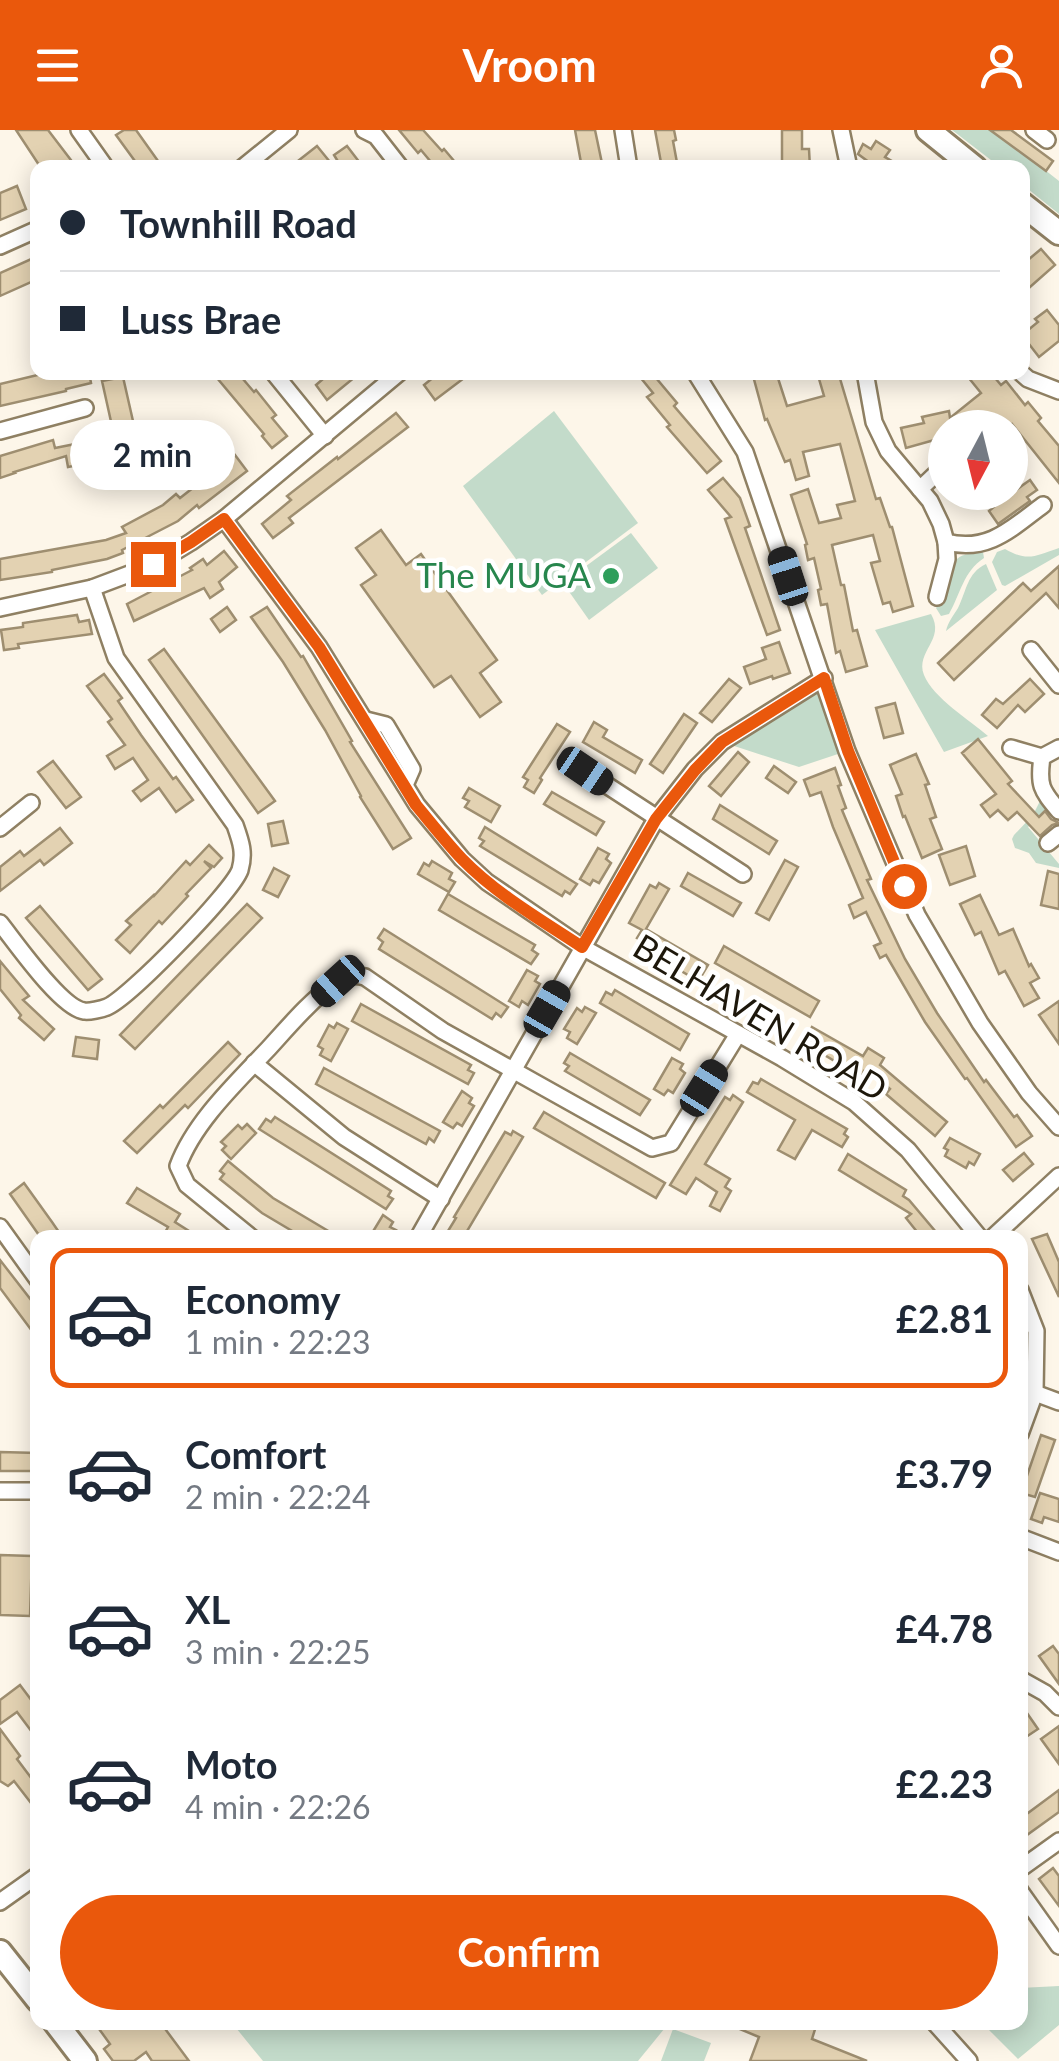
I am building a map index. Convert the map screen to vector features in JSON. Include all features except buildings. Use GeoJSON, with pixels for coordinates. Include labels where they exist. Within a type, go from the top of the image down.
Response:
{"type":"FeatureCollection","features":[{"type":"Feature","properties":{"kind":"street"},"geometry":{"type":"LineString","coordinates":[[78,130],[100,160]]}},
{"type":"Feature","properties":{"kind":"street"},"geometry":{"type":"LineString","coordinates":[[252,160],[289,130]]}},
{"type":"Feature","properties":{"kind":"street"},"geometry":{"type":"LineString","coordinates":[[364,130],[376,136],[395,160]]}},
{"type":"Feature","properties":{"kind":"street"},"geometry":{"type":"LineString","coordinates":[[623,130],[628,160]]}},
{"type":"Feature","properties":{"kind":"street"},"geometry":{"type":"LineString","coordinates":[[841,130],[847,160]]}},
{"type":"Feature","properties":{"kind":"street"},"geometry":{"type":"LineString","coordinates":[[928,130],[966,160]]}},
{"type":"Feature","properties":{"kind":"street"},"geometry":{"type":"LineString","coordinates":[[1030,218],[1059,233]]}},
{"type":"Feature","properties":{"kind":"street"},"geometry":{"type":"LineString","coordinates":[[0,246],[30,233]]}},
{"type":"Feature","properties":{"kind":"street"},"geometry":{"type":"LineString","coordinates":[[280,380],[325,436]]}},
{"type":"Feature","properties":{"kind":"street"},"geometry":{"type":"LineString","coordinates":[[0,608],[92,588],[153,564],[191,542],[391,380]]}},
{"type":"Feature","properties":{"kind":"street"},"geometry":{"type":"LineString","coordinates":[[700,380],[745,452],[860,783],[917,914],[980,1023],[1059,1128]]}},
{"type":"Feature","properties":{"kind":"street"},"geometry":{"type":"LineString","coordinates":[[866,380],[874,422],[888,451],[930,501],[941,524],[947,558],[936,597]]}},
{"type":"Feature","properties":{"kind":"street"},"geometry":{"type":"LineString","coordinates":[[1030,380],[1059,390]]}},
{"type":"Feature","properties":{"kind":"street"},"geometry":{"type":"LineString","coordinates":[[0,431],[79,415]]}},
{"type":"Feature","properties":{"kind":"street"},"geometry":{"type":"LineString","coordinates":[[920,489],[928,481]]}},
{"type":"Feature","properties":{"kind":"street"},"geometry":{"type":"LineString","coordinates":[[946,542],[965,547],[998,538],[1043,505]]}},
{"type":"Feature","properties":{"kind":"street","name":"BELHAVEN ROAD"},"geometry":{"type":"LineString","coordinates":[[224,519],[319,647],[416,805],[462,860],[582,947],[854,1102],[908,1150],[973,1230]]}},
{"type":"Feature","properties":{"kind":"street"},"geometry":{"type":"LineString","coordinates":[[0,923],[67,1003],[84,1011],[107,1007],[144,978],[226,892],[238,873],[244,851],[235,826],[116,658],[92,588]]}},
{"type":"Feature","properties":{"kind":"street"},"geometry":{"type":"LineString","coordinates":[[1031,650],[1059,685]]}},
{"type":"Feature","properties":{"kind":"street"},"geometry":{"type":"LineString","coordinates":[[423,1230],[656,819],[722,742],[824,678]]}},
{"type":"Feature","properties":{"kind":"street"},"geometry":{"type":"LineString","coordinates":[[1011,748],[1042,757],[1059,748]]}},
{"type":"Feature","properties":{"kind":"street"},"geometry":{"type":"LineString","coordinates":[[1042,757],[1039,780],[1044,794],[1059,811]]}},
{"type":"Feature","properties":{"kind":"street"},"geometry":{"type":"LineString","coordinates":[[585,771],[743,874]]}},
{"type":"Feature","properties":{"kind":"street"},"geometry":{"type":"LineString","coordinates":[[0,828],[31,804]]}},
{"type":"Feature","properties":{"kind":"street"},"geometry":{"type":"LineString","coordinates":[[242,1230],[187,1185],[178,1166],[185,1148],[228,1092],[296,1019],[338,981],[353,974],[366,976],[443,1031],[652,1148],[671,1143],[738,1034]]}},
{"type":"Feature","properties":{"kind":"street"},"geometry":{"type":"LineString","coordinates":[[254,1063],[344,1137],[441,1199]]}},
{"type":"Feature","properties":{"kind":"street"},"geometry":{"type":"LineString","coordinates":[[1001,1230],[1059,1176]]}},
{"type":"Feature","properties":{"kind":"street"},"geometry":{"type":"LineString","coordinates":[[0,1226],[30,1269]]}},
{"type":"Feature","properties":{"kind":"street"},"geometry":{"type":"LineString","coordinates":[[1028,1310],[1036,1331],[1035,1393],[1028,1412]]}},
{"type":"Feature","properties":{"kind":"street"},"geometry":{"type":"LineString","coordinates":[[1035,1393],[1059,1402]]}},
{"type":"Feature","properties":{"kind":"street"},"geometry":{"type":"LineString","coordinates":[[0,1491],[30,1491]]}},
{"type":"Feature","properties":{"kind":"street"},"geometry":{"type":"LineString","coordinates":[[1028,1541],[1059,1552]]}},
{"type":"Feature","properties":{"kind":"street"},"geometry":{"type":"LineString","coordinates":[[1028,1683],[1046,1693],[1059,1707]]}},
{"type":"Feature","properties":{"kind":"street"},"geometry":{"type":"LineString","coordinates":[[1028,1863],[1059,1841]]}},
{"type":"Feature","properties":{"kind":"street"},"geometry":{"type":"LineString","coordinates":[[0,1902],[30,1881]]}},
{"type":"Feature","properties":{"kind":"street"},"geometry":{"type":"LineString","coordinates":[[1028,1902],[1059,1946]]}},
{"type":"Feature","properties":{"kind":"street"},"geometry":{"type":"LineString","coordinates":[[0,1952],[30,1990]]}},
{"type":"Feature","properties":{"kind":"street"},"geometry":{"type":"LineString","coordinates":[[61,2030],[85,2061]]}},
{"type":"Feature","properties":{"kind":"street"},"geometry":{"type":"LineString","coordinates":[[941,2030],[969,2061]]}},
{"type":"Feature","properties":{"kind":"green space"},"geometry":{"type":"Polygon","coordinates":[[[952,130],[994,130],[1059,181],[1059,214],[1030,191],[1030,160],[991,160],[952,130]]]}},
{"type":"Feature","properties":{"kind":"green space"},"geometry":{"type":"Polygon","coordinates":[[[554,411],[638,523],[542,595],[463,486],[554,411]]]}},
{"type":"Feature","properties":{"kind":"green space","name":"The MUGA"},"geometry":{"type":"Polygon","coordinates":[[[631,533],[658,568],[589,620],[563,583],[631,533]]]}},
{"type":"Feature","properties":{"kind":"green space"},"geometry":{"type":"Polygon","coordinates":[[[1059,548],[1059,555],[1005,586],[992,562],[997,552],[1005,549],[1026,557],[1059,548]]]}},
{"type":"Feature","properties":{"kind":"green space"},"geometry":{"type":"Polygon","coordinates":[[[983,552],[984,558],[967,576],[949,614],[941,616],[936,608],[954,563],[962,556],[983,552]]]}},
{"type":"Feature","properties":{"kind":"green space"},"geometry":{"type":"Polygon","coordinates":[[[986,564],[997,590],[946,631],[971,577],[986,564]]]}},
{"type":"Feature","properties":{"kind":"green space"},"geometry":{"type":"Polygon","coordinates":[[[931,614],[935,631],[923,659],[924,675],[943,700],[988,736],[944,752],[875,630],[931,614]]]}},
{"type":"Feature","properties":{"kind":"green space"},"geometry":{"type":"Polygon","coordinates":[[[824,678],[847,751],[799,767],[722,742],[824,678]]]}},
{"type":"Feature","properties":{"kind":"green space"},"geometry":{"type":"Polygon","coordinates":[[[1042,797],[1050,807],[1028,827],[1059,868],[1036,863],[1029,853],[1015,848],[1012,839],[1033,815],[1042,797]]]}},
{"type":"Feature","properties":{"kind":"green space"},"geometry":{"type":"Polygon","coordinates":[[[1059,1986],[1059,2025],[1018,2059],[989,2030],[1028,2030],[1028,1988],[1059,1986]]]}},
{"type":"Feature","properties":{"kind":"green space"},"geometry":{"type":"Polygon","coordinates":[[[238,2030],[663,2030],[638,2061],[263,2061],[238,2030]]]}},
{"type":"Feature","properties":{"kind":"green space"},"geometry":{"type":"Polygon","coordinates":[[[673,2030],[711,2043],[704,2061],[661,2061],[673,2030]]]}},
{"type":"Feature","properties":{"kind":"place","name":"The MUGA"},"geometry":{"type":"Point","coordinates":[611,576]}},
{"type":"Feature","properties":{"kind":"route"},"geometry":{"type":"LineString","coordinates":[[153,564],[224,519],[319,647],[416,805],[462,860],[487,882],[582,947],[656,819],[695,770],[722,742],[824,678],[866,798],[904,886]]}}]}
